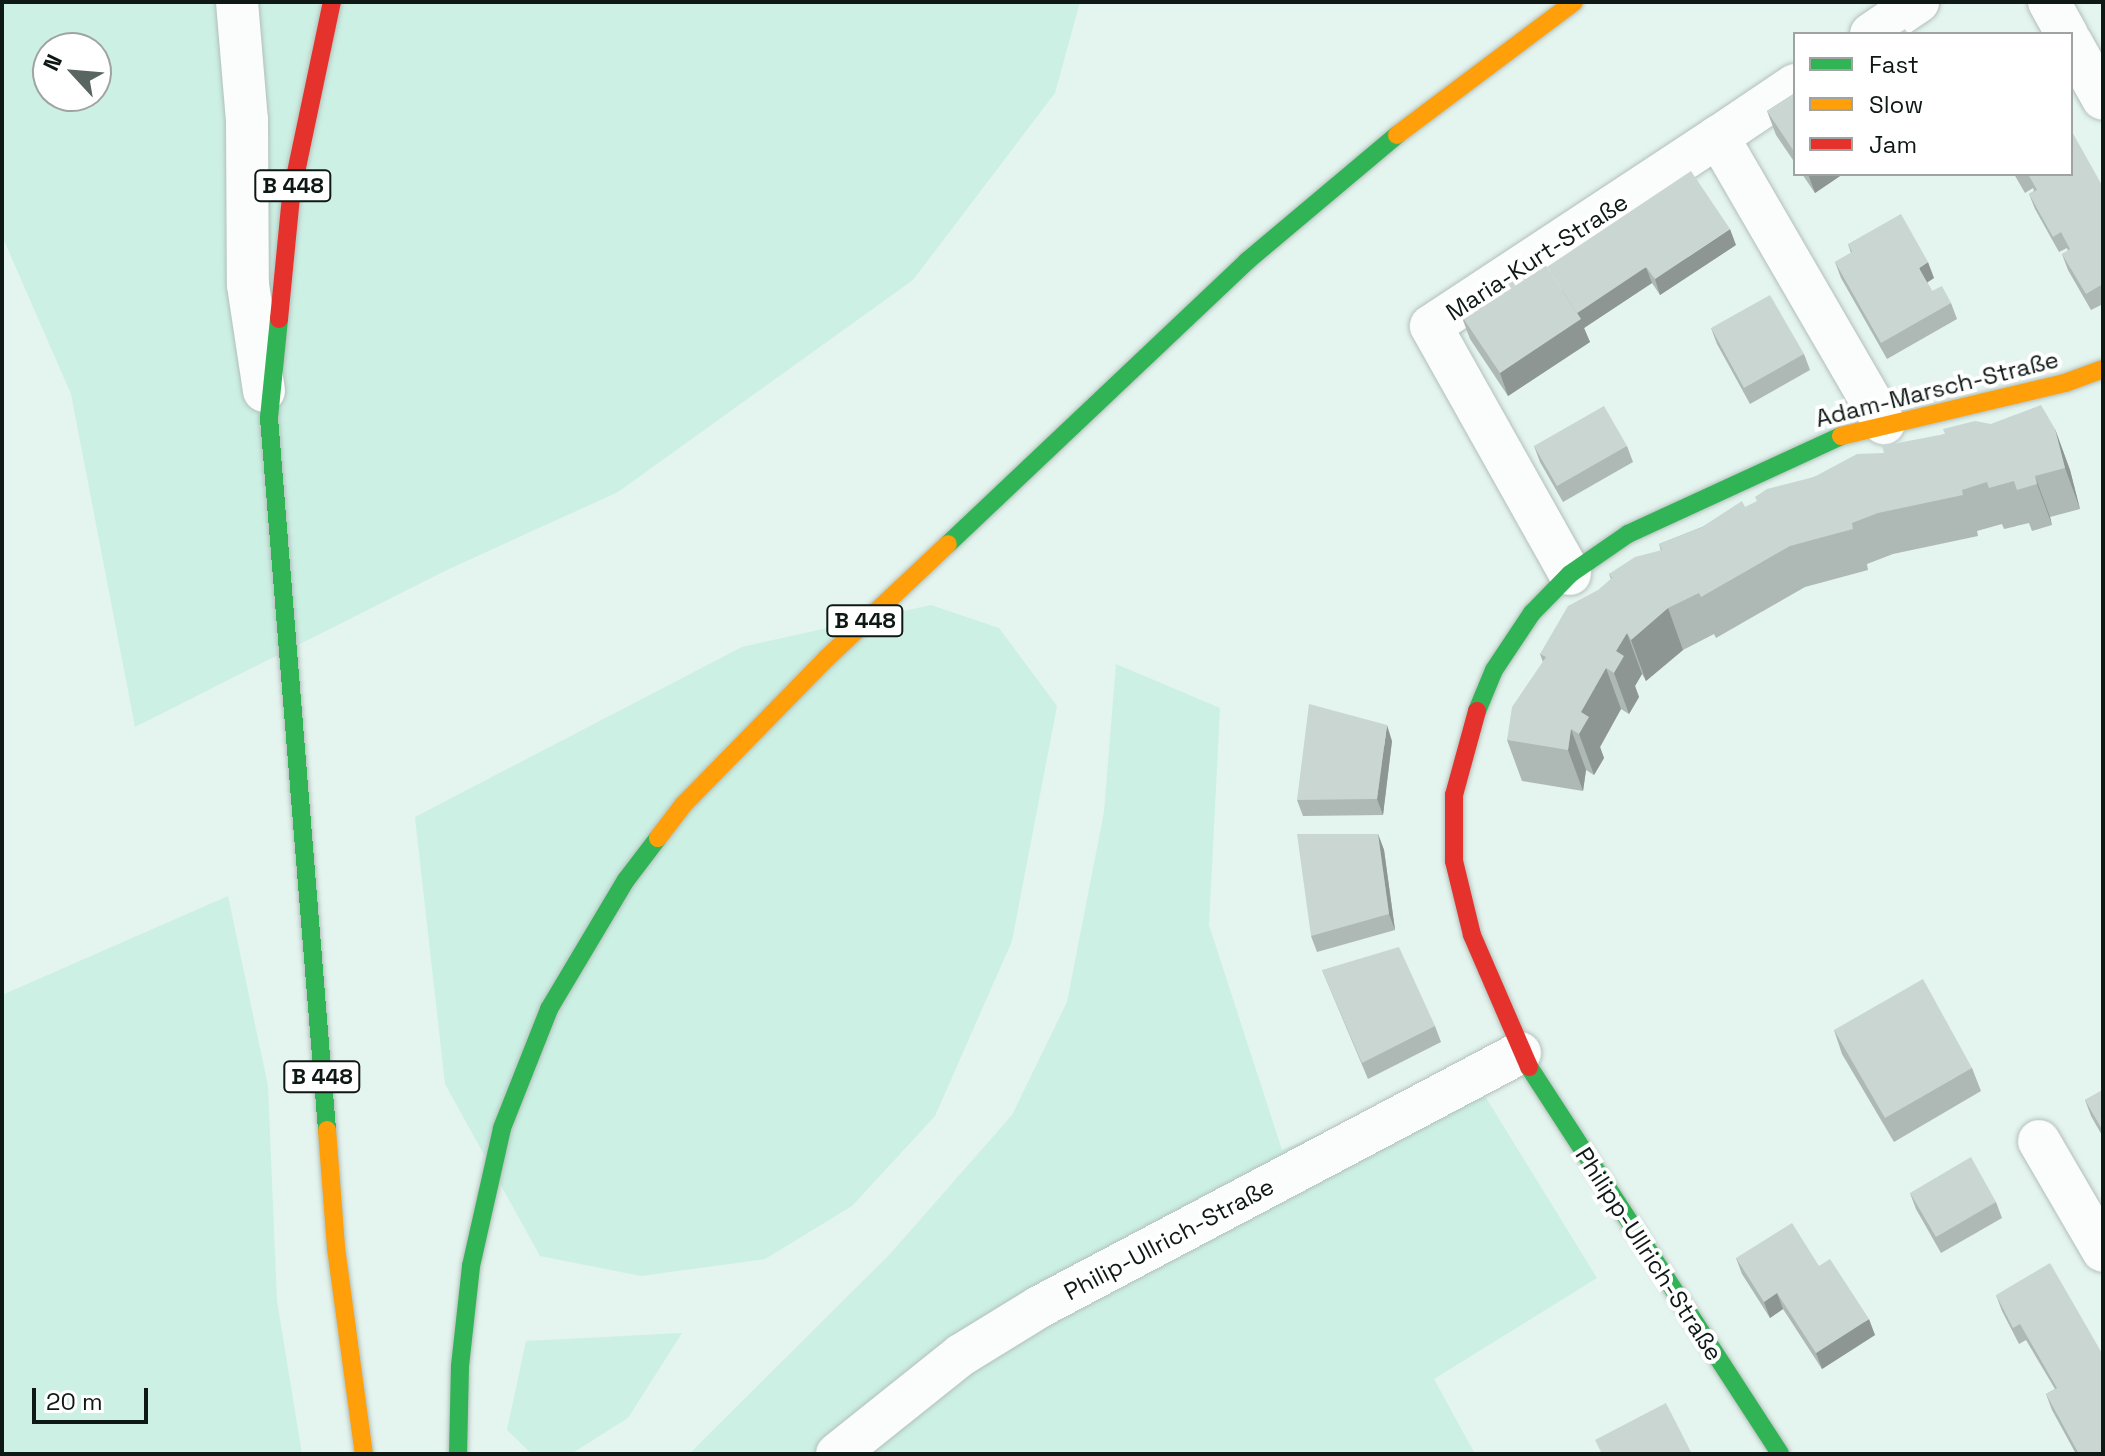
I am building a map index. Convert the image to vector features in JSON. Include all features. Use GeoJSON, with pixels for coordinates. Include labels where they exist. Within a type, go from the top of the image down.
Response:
{"type":"FeatureCollection","features":[{"type":"Feature","properties":{"kind":"main road","name":"B 448"},"geometry":{"type":"LineString","coordinates":[[332,2],[291,196],[269,418],[282,609],[336,1248],[364,1454]]}},
{"type":"Feature","properties":{"kind":"main road","name":"B 448"},"geometry":{"type":"LineString","coordinates":[[458,1454],[460,1366],[471,1266],[502,1128],[549,1009],[635,867],[684,804],[817,668],[1235,272],[1407,127],[1574,2]]}},
{"type":"Feature","properties":{"kind":"main road","name":"Adam-Marsch-Straße"},"geometry":{"type":"LineString","coordinates":[[1520,1053],[1472,935],[1454,861],[1454,795],[1469,729],[1494,670],[1532,613],[1570,574],[1684,503],[1813,445],[1884,423],[2065,383],[2103,369]]}},
{"type":"Feature","properties":{"kind":"main road","name":"Philipp-Ullrich-Straße"},"geometry":{"type":"LineString","coordinates":[[1520,1053],[1780,1454]]}},
{"type":"Feature","properties":{"kind":"street"},"geometry":{"type":"LineString","coordinates":[[237,2],[247,120],[248,285],[269,418]]}},
{"type":"Feature","properties":{"kind":"street"},"geometry":{"type":"LineString","coordinates":[[1874,32],[1918,2]]}},
{"type":"Feature","properties":{"kind":"street"},"geometry":{"type":"LineString","coordinates":[[2049,2],[2066,32]]}},
{"type":"Feature","properties":{"kind":"street"},"geometry":{"type":"LineString","coordinates":[[2073,46],[2103,99]]}},
{"type":"Feature","properties":{"kind":"street","name":"Maria-Kurt-Straße"},"geometry":{"type":"LineString","coordinates":[[1570,574],[1431,326],[1793,86]]}},
{"type":"Feature","properties":{"kind":"street"},"geometry":{"type":"LineString","coordinates":[[1718,137],[1884,423]]}},
{"type":"Feature","properties":{"kind":"street","name":"Philip-Ullrich-Straße"},"geometry":{"type":"LineString","coordinates":[[837,1454],[961,1355],[1039,1307],[1520,1053]]}},
{"type":"Feature","properties":{"kind":"street"},"geometry":{"type":"LineString","coordinates":[[2039,1141],[2103,1251]]}},
{"type":"Feature","properties":{"kind":"green space"},"geometry":{"type":"Polygon","coordinates":[[[2,2],[1080,2],[1055,93],[913,280],[618,492],[449,569],[135,727],[71,394],[2,236],[2,2]]]}},
{"type":"Feature","properties":{"kind":"green space"},"geometry":{"type":"Polygon","coordinates":[[[931,605],[999,628],[1057,706],[1012,941],[935,1116],[852,1206],[765,1259],[641,1276],[540,1256],[445,1084],[415,817],[742,647],[931,605]]]}},
{"type":"Feature","properties":{"kind":"green space"},"geometry":{"type":"Polygon","coordinates":[[[1116,664],[1220,708],[1209,925],[1282,1150],[1469,1070],[1597,1278],[1434,1379],[1475,1454],[689,1454],[890,1254],[1012,1115],[1067,1002],[1104,812],[1116,664]]]}},
{"type":"Feature","properties":{"kind":"green space"},"geometry":{"type":"Polygon","coordinates":[[[228,896],[268,1086],[277,1301],[302,1454],[2,1454],[2,995],[228,896]]]}},
{"type":"Feature","properties":{"kind":"green space"},"geometry":{"type":"Polygon","coordinates":[[[682,1333],[628,1418],[571,1454],[532,1454],[507,1430],[526,1341],[682,1333]]]}},
{"type":"Feature","properties":{"kind":"building"},"geometry":{"type":"Polygon","coordinates":[[[1793,94],[1793,150],[1767,111],[1793,94]]]}},
{"type":"Feature","properties":{"kind":"building"},"geometry":{"type":"Polygon","coordinates":[[[2073,134],[2103,187],[2103,284],[2086,294],[2062,254],[2070,249],[2061,232],[2053,237],[2029,194],[2037,190],[2029,176],[2073,176],[2073,134]]]}},
{"type":"Feature","properties":{"kind":"building"},"geometry":{"type":"Polygon","coordinates":[[[1691,171],[1730,229],[1655,279],[1646,267],[1577,313],[1547,267],[1691,171]]]}},
{"type":"Feature","properties":{"kind":"building"},"geometry":{"type":"Polygon","coordinates":[[[1901,214],[1928,262],[1919,268],[1932,291],[1942,286],[1951,303],[1881,343],[1835,262],[1852,252],[1848,244],[1901,214]]]}},
{"type":"Feature","properties":{"kind":"building"},"geometry":{"type":"Polygon","coordinates":[[[1543,261],[1581,319],[1500,373],[1461,315],[1543,261]]]}},
{"type":"Feature","properties":{"kind":"building"},"geometry":{"type":"Polygon","coordinates":[[[1770,295],[1804,354],[1744,388],[1711,328],[1770,295]]]}},
{"type":"Feature","properties":{"kind":"building"},"geometry":{"type":"Polygon","coordinates":[[[2041,405],[2055,429],[2065,468],[2035,476],[2037,484],[2017,490],[2014,481],[1989,488],[1987,482],[1962,490],[1963,495],[1878,513],[1852,523],[1853,529],[1790,546],[1701,597],[1699,593],[1668,608],[1631,640],[1627,633],[1616,651],[1624,656],[1614,673],[1606,668],[1581,712],[1589,717],[1579,734],[1571,729],[1568,750],[1507,740],[1512,707],[1546,657],[1540,654],[1568,606],[1598,590],[1612,578],[1609,574],[1635,557],[1662,550],[1659,544],[1702,527],[1742,501],[1745,507],[1757,501],[1755,497],[1767,489],[1814,477],[1857,454],[1884,453],[1882,446],[1945,434],[1943,429],[1975,421],[1991,424],[2041,405]]]}},
{"type":"Feature","properties":{"kind":"building"},"geometry":{"type":"Polygon","coordinates":[[[1604,406],[1627,446],[1557,486],[1534,446],[1604,406]]]}},
{"type":"Feature","properties":{"kind":"building"},"geometry":{"type":"Polygon","coordinates":[[[1309,704],[1387,725],[1377,799],[1297,800],[1309,704]]]}},
{"type":"Feature","properties":{"kind":"building"},"geometry":{"type":"Polygon","coordinates":[[[1297,834],[1378,834],[1389,914],[1311,936],[1297,834]]]}},
{"type":"Feature","properties":{"kind":"building"},"geometry":{"type":"Polygon","coordinates":[[[1399,947],[1435,1026],[1362,1063],[1322,970],[1399,947]]]}},
{"type":"Feature","properties":{"kind":"building"},"geometry":{"type":"Polygon","coordinates":[[[1923,979],[1972,1068],[1885,1118],[1834,1030],[1923,979]]]}},
{"type":"Feature","properties":{"kind":"building"},"geometry":{"type":"Polygon","coordinates":[[[2103,1090],[2103,1131],[2085,1100],[2103,1090]]]}},
{"type":"Feature","properties":{"kind":"building"},"geometry":{"type":"Polygon","coordinates":[[[1971,1157],[1996,1202],[1936,1237],[1910,1193],[1971,1157]]]}},
{"type":"Feature","properties":{"kind":"building"},"geometry":{"type":"Polygon","coordinates":[[[1792,1223],[1819,1266],[1830,1259],[1869,1319],[1816,1353],[1777,1293],[1764,1302],[1736,1258],[1792,1223]]]}},
{"type":"Feature","properties":{"kind":"building"},"geometry":{"type":"Polygon","coordinates":[[[2050,1263],[2103,1355],[2101,1454],[2079,1454],[2046,1394],[2057,1388],[2020,1324],[2013,1328],[1996,1295],[2050,1263]]]}},
{"type":"Feature","properties":{"kind":"building"},"geometry":{"type":"Polygon","coordinates":[[[1666,1403],[1692,1454],[1602,1454],[1595,1440],[1666,1403]]]}},
{"type":"Feature","properties":{"kind":"traffic: fast"},"geometry":{"type":"LineString","coordinates":[[948,544],[1247,261],[1397,135]]}},
{"type":"Feature","properties":{"kind":"traffic: fast"},"geometry":{"type":"LineString","coordinates":[[279,319],[269,418],[327,1130]]}},
{"type":"Feature","properties":{"kind":"traffic: fast"},"geometry":{"type":"LineString","coordinates":[[1477,711],[1494,670],[1532,613],[1570,574],[1628,534],[1841,436]]}},
{"type":"Feature","properties":{"kind":"traffic: fast"},"geometry":{"type":"LineString","coordinates":[[458,1454],[460,1366],[471,1266],[502,1128],[549,1009],[626,880],[658,838]]}},
{"type":"Feature","properties":{"kind":"traffic: fast"},"geometry":{"type":"LineString","coordinates":[[1529,1067],[1780,1454]]}},
{"type":"Feature","properties":{"kind":"traffic: slow"},"geometry":{"type":"LineString","coordinates":[[1397,135],[1574,2]]}},
{"type":"Feature","properties":{"kind":"traffic: slow"},"geometry":{"type":"LineString","coordinates":[[1841,436],[2065,383],[2103,369]]}},
{"type":"Feature","properties":{"kind":"traffic: slow"},"geometry":{"type":"LineString","coordinates":[[658,838],[684,804],[827,658],[948,544]]}},
{"type":"Feature","properties":{"kind":"traffic: slow"},"geometry":{"type":"LineString","coordinates":[[327,1130],[336,1248],[364,1454]]}},
{"type":"Feature","properties":{"kind":"traffic: jam"},"geometry":{"type":"LineString","coordinates":[[279,319],[291,196],[332,2]]}},
{"type":"Feature","properties":{"kind":"traffic: jam"},"geometry":{"type":"LineString","coordinates":[[1477,711],[1454,795],[1454,861],[1472,935],[1529,1067]]}}]}
